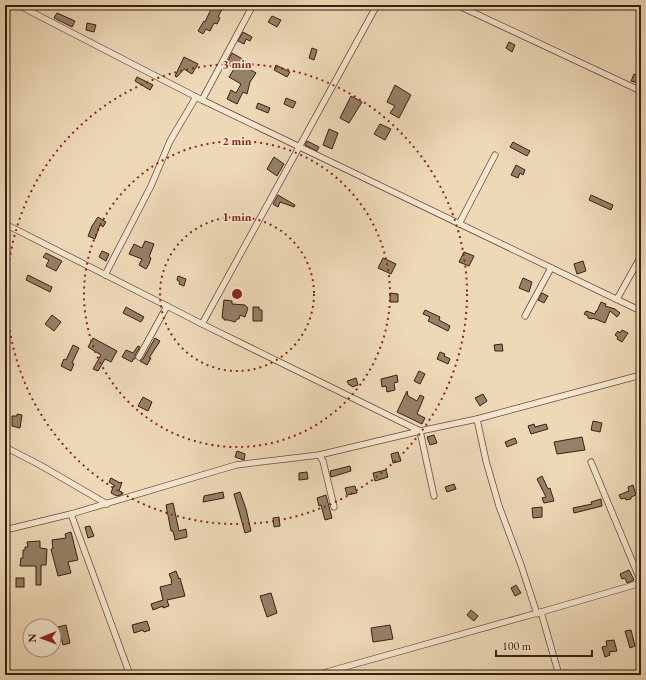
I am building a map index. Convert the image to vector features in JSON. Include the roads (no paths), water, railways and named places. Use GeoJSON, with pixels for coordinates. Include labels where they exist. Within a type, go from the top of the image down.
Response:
{"type":"FeatureCollection","features":[{"type":"Feature","properties":{"kind":"street"},"geometry":{"type":"LineString","coordinates":[[18,5],[199,99],[641,311]]}},
{"type":"Feature","properties":{"kind":"street"},"geometry":{"type":"LineString","coordinates":[[104,274],[151,186],[170,141],[199,99],[253,5]]}},
{"type":"Feature","properties":{"kind":"street"},"geometry":{"type":"LineString","coordinates":[[202,324],[377,5]]}},
{"type":"Feature","properties":{"kind":"street"},"geometry":{"type":"LineString","coordinates":[[457,5],[641,91]]}},
{"type":"Feature","properties":{"kind":"street"},"geometry":{"type":"LineString","coordinates":[[459,224],[495,155]]}},
{"type":"Feature","properties":{"kind":"street"},"geometry":{"type":"LineString","coordinates":[[5,224],[202,324],[420,431]]}},
{"type":"Feature","properties":{"kind":"street"},"geometry":{"type":"LineString","coordinates":[[617,299],[641,256]]}},
{"type":"Feature","properties":{"kind":"street"},"geometry":{"type":"LineString","coordinates":[[525,316],[552,268]]}},
{"type":"Feature","properties":{"kind":"street"},"geometry":{"type":"LineString","coordinates":[[139,357],[167,306]]}},
{"type":"Feature","properties":{"kind":"street"},"geometry":{"type":"LineString","coordinates":[[5,530],[107,504],[236,465],[319,455],[477,419],[641,375]]}},
{"type":"Feature","properties":{"kind":"street"},"geometry":{"type":"LineString","coordinates":[[477,419],[486,461],[499,506],[539,613],[559,675]]}},
{"type":"Feature","properties":{"kind":"street"},"geometry":{"type":"LineString","coordinates":[[420,431],[434,496]]}},
{"type":"Feature","properties":{"kind":"street"},"geometry":{"type":"LineString","coordinates":[[5,447],[40,465],[107,504]]}},
{"type":"Feature","properties":{"kind":"street"},"geometry":{"type":"LineString","coordinates":[[319,455],[323,461],[334,507]]}},
{"type":"Feature","properties":{"kind":"street"},"geometry":{"type":"LineString","coordinates":[[316,675],[641,583],[591,462]]}},
{"type":"Feature","properties":{"kind":"street"},"geometry":{"type":"LineString","coordinates":[[71,514],[130,675]]}}]}
